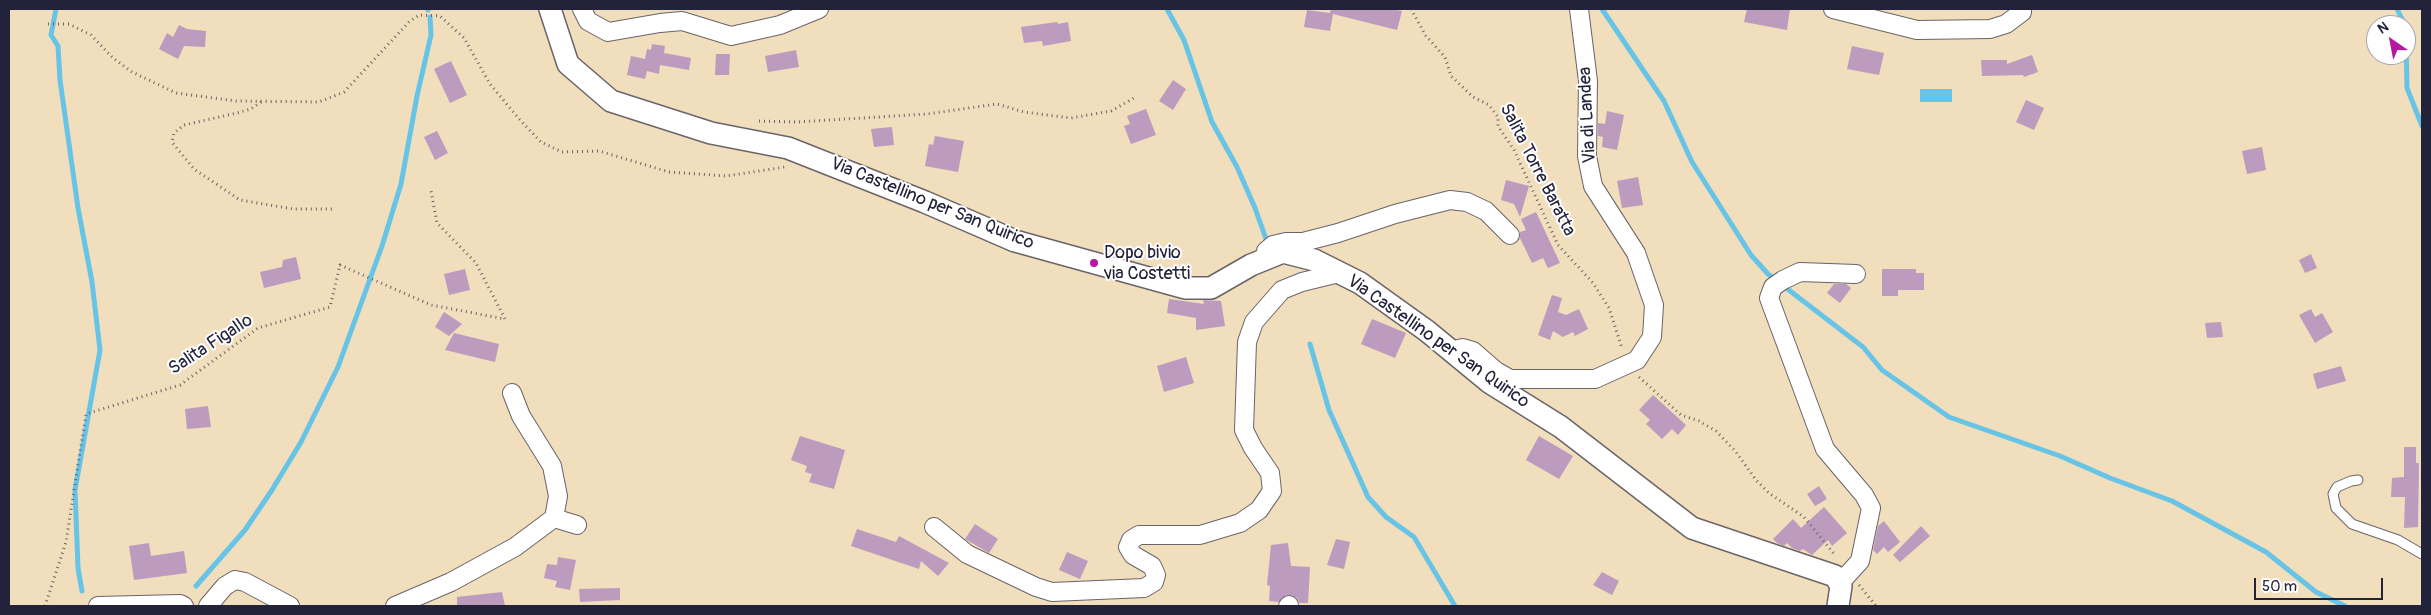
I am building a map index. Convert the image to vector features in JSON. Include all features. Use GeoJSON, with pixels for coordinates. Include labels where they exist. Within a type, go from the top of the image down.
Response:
{"type":"FeatureCollection","features":[{"type":"Feature","properties":{"kind":"street","name":"Via Castellino per San Quirico"},"geometry":{"type":"LineString","coordinates":[[550,9],[568,64],[611,101],[711,133],[788,148],[1015,241],[1185,288],[1212,288],[1259,262],[1283,252],[1314,260],[1360,283],[1427,331],[1490,382],[1561,427],[1692,528],[1845,579]]}},
{"type":"Feature","properties":{"kind":"street"},"geometry":{"type":"LineString","coordinates":[[582,9],[588,21],[608,32],[660,22],[682,21],[731,36],[780,26],[819,9]]}},
{"type":"Feature","properties":{"kind":"street","name":"Via di Landea"},"geometry":{"type":"LineString","coordinates":[[1450,351],[1463,348],[1473,351],[1496,371],[1510,379],[1595,379],[1637,360],[1652,337],[1654,305],[1636,253],[1593,186],[1586,156],[1588,81],[1579,9]]}},
{"type":"Feature","properties":{"kind":"street"},"geometry":{"type":"LineString","coordinates":[[1833,9],[1918,30],[1990,29],[2006,24],[2022,12],[2022,9]]}},
{"type":"Feature","properties":{"kind":"street"},"geometry":{"type":"LineString","coordinates":[[1259,262],[1261,256],[1273,245],[1286,242],[1303,242],[1338,233],[1395,214],[1450,200],[1466,202],[1486,211],[1510,235]]}},
{"type":"Feature","properties":{"kind":"street"},"geometry":{"type":"LineString","coordinates":[[934,527],[967,554],[1036,587],[1052,592],[1144,588],[1154,582],[1156,575],[1152,566],[1133,555],[1128,547],[1131,540],[1139,535],[1200,535],[1240,523],[1259,510],[1272,491],[1270,473],[1253,448],[1244,430],[1247,342],[1254,322],[1282,290],[1302,282],[1339,272]]}},
{"type":"Feature","properties":{"kind":"street"},"geometry":{"type":"LineString","coordinates":[[1838,606],[1841,586],[1860,561],[1872,508],[1864,495],[1825,449],[1769,298],[1773,287],[1800,272],[1856,274]]}},
{"type":"Feature","properties":{"kind":"street"},"geometry":{"type":"LineString","coordinates":[[395,606],[451,582],[515,547],[554,518],[558,496],[552,466],[520,416],[512,393]]}},
{"type":"Feature","properties":{"kind":"street"},"geometry":{"type":"LineString","coordinates":[[554,518],[577,525]]}},
{"type":"Feature","properties":{"kind":"street"},"geometry":{"type":"LineString","coordinates":[[208,606],[225,586],[235,580],[245,582],[290,606]]}},
{"type":"Feature","properties":{"kind":"street"},"geometry":{"type":"LineString","coordinates":[[98,606],[180,604],[184,606]]}},
{"type":"Feature","properties":{"kind":"lane"},"geometry":{"type":"LineString","coordinates":[[2358,480],[2350,481],[2337,488],[2333,494],[2336,508],[2352,524],[2398,540],[2422,554]]}},
{"type":"Feature","properties":{"kind":"path","name":"Salita Torre Baratta"},"geometry":{"type":"LineString","coordinates":[[1411,9],[1426,36],[1445,57],[1450,76],[1473,97],[1489,105],[1498,117],[1498,126],[1514,150],[1558,245],[1593,283],[1609,308],[1628,364],[1643,381],[1681,415],[1716,431],[1736,452],[1756,480],[1770,493],[1804,517],[1845,579],[1876,606]]}},
{"type":"Feature","properties":{"kind":"path"},"geometry":{"type":"LineString","coordinates":[[48,24],[69,24],[91,35],[113,58],[132,72],[176,93],[236,101],[319,102],[344,92],[409,22],[419,15],[440,16],[464,38],[490,84],[520,120],[541,142],[562,152],[599,151],[669,172],[726,176],[782,168],[808,155]]}},
{"type":"Feature","properties":{"kind":"path"},"geometry":{"type":"LineString","coordinates":[[753,121],[798,122],[927,114],[997,104],[1024,112],[1071,118],[1111,111],[1134,98]]}},
{"type":"Feature","properties":{"kind":"path"},"geometry":{"type":"LineString","coordinates":[[262,102],[244,111],[184,125],[174,133],[172,142],[194,169],[240,200],[293,209],[333,209]]}},
{"type":"Feature","properties":{"kind":"path","name":"Salita Figallo"},"geometry":{"type":"LineString","coordinates":[[44,606],[66,542],[86,414],[180,385],[258,328],[330,306],[340,265],[431,305],[505,319],[476,263],[437,223],[431,191]]}},
{"type":"Feature","properties":{"kind":"water"},"geometry":{"type":"Polygon","coordinates":[[[1920,89],[1952,89],[1952,102],[1920,102],[1920,89]]]}},
{"type":"Feature","properties":{"kind":"building"},"geometry":{"type":"Polygon","coordinates":[[[1331,9],[1391,9],[1402,11],[1397,30],[1333,14],[1330,31],[1304,27],[1307,10],[1330,13],[1331,9]]]}},
{"type":"Feature","properties":{"kind":"building"},"geometry":{"type":"Polygon","coordinates":[[[1747,9],[1790,9],[1787,30],[1744,22],[1747,9]]]}},
{"type":"Feature","properties":{"kind":"building"},"geometry":{"type":"Polygon","coordinates":[[[1057,22],[1058,24],[1068,22],[1071,41],[1043,46],[1042,41],[1024,43],[1021,27],[1057,22]]]}},
{"type":"Feature","properties":{"kind":"building"},"geometry":{"type":"Polygon","coordinates":[[[179,25],[187,29],[206,31],[205,47],[184,46],[178,59],[159,49],[167,33],[173,37],[179,25]]]}},
{"type":"Feature","properties":{"kind":"building"},"geometry":{"type":"Polygon","coordinates":[[[652,44],[665,46],[664,53],[691,58],[689,70],[660,65],[659,74],[647,71],[645,79],[627,75],[631,56],[645,59],[647,49],[651,50],[652,44]]]}},
{"type":"Feature","properties":{"kind":"building"},"geometry":{"type":"Polygon","coordinates":[[[1852,46],[1884,53],[1879,75],[1847,69],[1852,46]]]}},
{"type":"Feature","properties":{"kind":"building"},"geometry":{"type":"Polygon","coordinates":[[[796,50],[799,67],[768,72],[765,56],[796,50]]]}},
{"type":"Feature","properties":{"kind":"building"},"geometry":{"type":"Polygon","coordinates":[[[716,54],[730,54],[729,75],[715,75],[716,54]]]}},
{"type":"Feature","properties":{"kind":"building"},"geometry":{"type":"Polygon","coordinates":[[[2032,55],[2038,72],[2024,77],[2023,75],[1982,76],[1981,60],[2007,60],[2007,64],[2032,55]]]}},
{"type":"Feature","properties":{"kind":"building"},"geometry":{"type":"Polygon","coordinates":[[[451,61],[467,95],[450,103],[434,69],[451,61]]]}},
{"type":"Feature","properties":{"kind":"building"},"geometry":{"type":"Polygon","coordinates":[[[1173,80],[1186,89],[1173,110],[1159,101],[1173,80]]]}},
{"type":"Feature","properties":{"kind":"building"},"geometry":{"type":"Polygon","coordinates":[[[2026,100],[2044,108],[2034,130],[2016,122],[2026,100]]]}},
{"type":"Feature","properties":{"kind":"building"},"geometry":{"type":"Polygon","coordinates":[[[1146,109],[1156,135],[1131,144],[1124,126],[1130,124],[1127,116],[1146,109]]]}},
{"type":"Feature","properties":{"kind":"building"},"geometry":{"type":"Polygon","coordinates":[[[1607,111],[1624,115],[1617,150],[1602,147],[1603,137],[1598,136],[1598,123],[1605,124],[1607,111]]]}},
{"type":"Feature","properties":{"kind":"building"},"geometry":{"type":"Polygon","coordinates":[[[892,127],[894,145],[874,147],[871,129],[892,127]]]}},
{"type":"Feature","properties":{"kind":"building"},"geometry":{"type":"Polygon","coordinates":[[[437,131],[448,153],[435,160],[424,137],[437,131]]]}},
{"type":"Feature","properties":{"kind":"building"},"geometry":{"type":"Polygon","coordinates":[[[935,136],[964,141],[958,172],[925,166],[929,144],[933,145],[935,136]]]}},
{"type":"Feature","properties":{"kind":"building"},"geometry":{"type":"Polygon","coordinates":[[[2262,147],[2266,170],[2247,174],[2242,151],[2262,147]]]}},
{"type":"Feature","properties":{"kind":"building"},"geometry":{"type":"Polygon","coordinates":[[[1638,177],[1643,205],[1622,208],[1617,181],[1638,177]]]}},
{"type":"Feature","properties":{"kind":"building"},"geometry":{"type":"Polygon","coordinates":[[[1506,180],[1529,186],[1520,217],[1514,204],[1501,200],[1506,180]]]}},
{"type":"Feature","properties":{"kind":"building"},"geometry":{"type":"Polygon","coordinates":[[[1536,212],[1560,263],[1548,268],[1543,258],[1532,263],[1520,238],[1520,232],[1526,230],[1521,219],[1536,212]]]}},
{"type":"Feature","properties":{"kind":"building"},"geometry":{"type":"Polygon","coordinates":[[[2311,254],[2317,268],[2305,273],[2299,260],[2311,254]]]}},
{"type":"Feature","properties":{"kind":"building"},"geometry":{"type":"Polygon","coordinates":[[[296,257],[301,279],[264,288],[260,272],[282,267],[283,260],[296,257]]]}},
{"type":"Feature","properties":{"kind":"building"},"geometry":{"type":"Polygon","coordinates":[[[465,269],[470,290],[449,295],[444,274],[465,269]]]}},
{"type":"Feature","properties":{"kind":"building"},"geometry":{"type":"Polygon","coordinates":[[[1882,269],[1916,269],[1916,273],[1924,273],[1924,290],[1898,290],[1898,296],[1882,296],[1882,269]]]}},
{"type":"Feature","properties":{"kind":"building"},"geometry":{"type":"Polygon","coordinates":[[[1834,284],[1846,284],[1851,288],[1840,303],[1827,293],[1834,284]]]}},
{"type":"Feature","properties":{"kind":"building"},"geometry":{"type":"Polygon","coordinates":[[[1552,295],[1562,298],[1558,312],[1566,315],[1579,309],[1588,329],[1575,336],[1573,332],[1563,337],[1553,331],[1550,340],[1538,335],[1552,295]]]}},
{"type":"Feature","properties":{"kind":"building"},"geometry":{"type":"Polygon","coordinates":[[[1169,299],[1204,304],[1203,300],[1221,301],[1225,326],[1196,330],[1196,318],[1167,313],[1169,299]]]}},
{"type":"Feature","properties":{"kind":"building"},"geometry":{"type":"Polygon","coordinates":[[[2311,309],[2315,317],[2322,313],[2333,332],[2315,343],[2299,315],[2311,309]]]}},
{"type":"Feature","properties":{"kind":"building"},"geometry":{"type":"Polygon","coordinates":[[[444,312],[462,324],[449,336],[435,327],[444,312]]]}},
{"type":"Feature","properties":{"kind":"building"},"geometry":{"type":"Polygon","coordinates":[[[1372,319],[1406,333],[1395,358],[1361,344],[1372,319]]]}},
{"type":"Feature","properties":{"kind":"building"},"geometry":{"type":"Polygon","coordinates":[[[2221,322],[2223,337],[2207,338],[2205,323],[2221,322]]]}},
{"type":"Feature","properties":{"kind":"building"},"geometry":{"type":"Polygon","coordinates":[[[454,333],[499,344],[495,362],[445,350],[454,333]]]}},
{"type":"Feature","properties":{"kind":"building"},"geometry":{"type":"Polygon","coordinates":[[[1186,357],[1194,383],[1164,392],[1157,366],[1186,357]]]}},
{"type":"Feature","properties":{"kind":"building"},"geometry":{"type":"Polygon","coordinates":[[[2341,366],[2346,381],[2317,389],[2313,374],[2341,366]]]}},
{"type":"Feature","properties":{"kind":"building"},"geometry":{"type":"Polygon","coordinates":[[[1653,395],[1686,425],[1678,435],[1672,429],[1662,439],[1646,424],[1650,420],[1639,410],[1653,395]]]}},
{"type":"Feature","properties":{"kind":"building"},"geometry":{"type":"Polygon","coordinates":[[[208,406],[211,427],[187,429],[185,409],[208,406]]]}},
{"type":"Feature","properties":{"kind":"building"},"geometry":{"type":"Polygon","coordinates":[[[800,436],[845,450],[834,489],[809,482],[812,474],[805,472],[807,466],[791,460],[800,436]]]}},
{"type":"Feature","properties":{"kind":"building"},"geometry":{"type":"Polygon","coordinates":[[[1539,436],[1573,456],[1559,479],[1526,460],[1539,436]]]}},
{"type":"Feature","properties":{"kind":"building"},"geometry":{"type":"Polygon","coordinates":[[[2404,447],[2416,447],[2416,463],[2419,463],[2418,527],[2404,528],[2405,497],[2391,497],[2392,478],[2404,477],[2404,447]]]}},
{"type":"Feature","properties":{"kind":"building"},"geometry":{"type":"Polygon","coordinates":[[[1819,486],[1827,499],[1815,506],[1807,494],[1819,486]]]}},
{"type":"Feature","properties":{"kind":"building"},"geometry":{"type":"Polygon","coordinates":[[[1824,507],[1847,533],[1832,546],[1828,540],[1812,555],[1803,549],[1800,551],[1792,548],[1787,543],[1784,546],[1773,539],[1793,519],[1801,528],[1824,507]]]}},
{"type":"Feature","properties":{"kind":"building"},"geometry":{"type":"Polygon","coordinates":[[[1884,521],[1900,542],[1888,552],[1884,547],[1877,554],[1873,550],[1878,526],[1884,521]]]}},
{"type":"Feature","properties":{"kind":"building"},"geometry":{"type":"Polygon","coordinates":[[[975,524],[998,539],[989,553],[965,539],[975,524]]]}},
{"type":"Feature","properties":{"kind":"building"},"geometry":{"type":"Polygon","coordinates":[[[1921,526],[1930,536],[1900,562],[1893,555],[1921,526]]]}},
{"type":"Feature","properties":{"kind":"building"},"geometry":{"type":"Polygon","coordinates":[[[857,529],[896,542],[899,536],[949,563],[938,576],[921,561],[919,569],[851,546],[857,529]]]}},
{"type":"Feature","properties":{"kind":"building"},"geometry":{"type":"Polygon","coordinates":[[[1336,539],[1350,542],[1344,569],[1327,565],[1336,539]]]}},
{"type":"Feature","properties":{"kind":"building"},"geometry":{"type":"Polygon","coordinates":[[[149,543],[151,556],[184,551],[187,573],[134,580],[129,546],[149,543]]]}},
{"type":"Feature","properties":{"kind":"building"},"geometry":{"type":"Polygon","coordinates":[[[1288,543],[1291,566],[1310,567],[1308,603],[1299,603],[1297,598],[1291,595],[1286,595],[1279,602],[1269,601],[1270,586],[1267,585],[1271,545],[1288,543]]]}},
{"type":"Feature","properties":{"kind":"building"},"geometry":{"type":"Polygon","coordinates":[[[1067,552],[1088,561],[1080,579],[1059,570],[1067,552]]]}},
{"type":"Feature","properties":{"kind":"building"},"geometry":{"type":"Polygon","coordinates":[[[558,557],[576,560],[570,590],[555,587],[557,581],[544,578],[547,564],[557,565],[558,557]]]}},
{"type":"Feature","properties":{"kind":"building"},"geometry":{"type":"Polygon","coordinates":[[[1602,572],[1619,581],[1612,595],[1593,585],[1602,572]]]}},
{"type":"Feature","properties":{"kind":"building"},"geometry":{"type":"Polygon","coordinates":[[[620,588],[620,600],[580,602],[579,589],[620,588]]]}},
{"type":"Feature","properties":{"kind":"building"},"geometry":{"type":"Polygon","coordinates":[[[502,592],[505,606],[457,606],[457,597],[502,592]]]}},
{"type":"Feature","properties":{"kind":"waterway"},"geometry":{"type":"LineString","coordinates":[[56,9],[51,35],[58,46],[60,80],[78,208],[92,282],[100,350],[75,490],[78,568],[82,591]]}},
{"type":"Feature","properties":{"kind":"waterway"},"geometry":{"type":"LineString","coordinates":[[1167,9],[1184,40],[1212,122],[1237,167],[1266,239]]}},
{"type":"Feature","properties":{"kind":"waterway"},"geometry":{"type":"LineString","coordinates":[[1602,9],[1664,101],[1692,162],[1751,255],[1768,274],[1863,347],[1882,370],[1949,417],[2060,456],[2110,478],[2172,501],[2266,552],[2316,592],[2345,606]]}},
{"type":"Feature","properties":{"kind":"waterway"},"geometry":{"type":"LineString","coordinates":[[2397,9],[2400,15]]}},
{"type":"Feature","properties":{"kind":"waterway"},"geometry":{"type":"LineString","coordinates":[[196,586],[245,530],[272,490],[301,442],[338,367],[382,246],[401,184],[417,96],[431,35],[430,17]]}},
{"type":"Feature","properties":{"kind":"waterway"},"geometry":{"type":"LineString","coordinates":[[2407,65],[2407,88],[2422,126]]}},
{"type":"Feature","properties":{"kind":"waterway"},"geometry":{"type":"LineString","coordinates":[[1310,344],[1329,410],[1368,497],[1386,517],[1414,537],[1455,606]]}},
{"type":"Feature","properties":{"kind":"place","name":"Dopo bivio via Costetti"},"geometry":{"type":"Point","coordinates":[1094,263]}}]}
